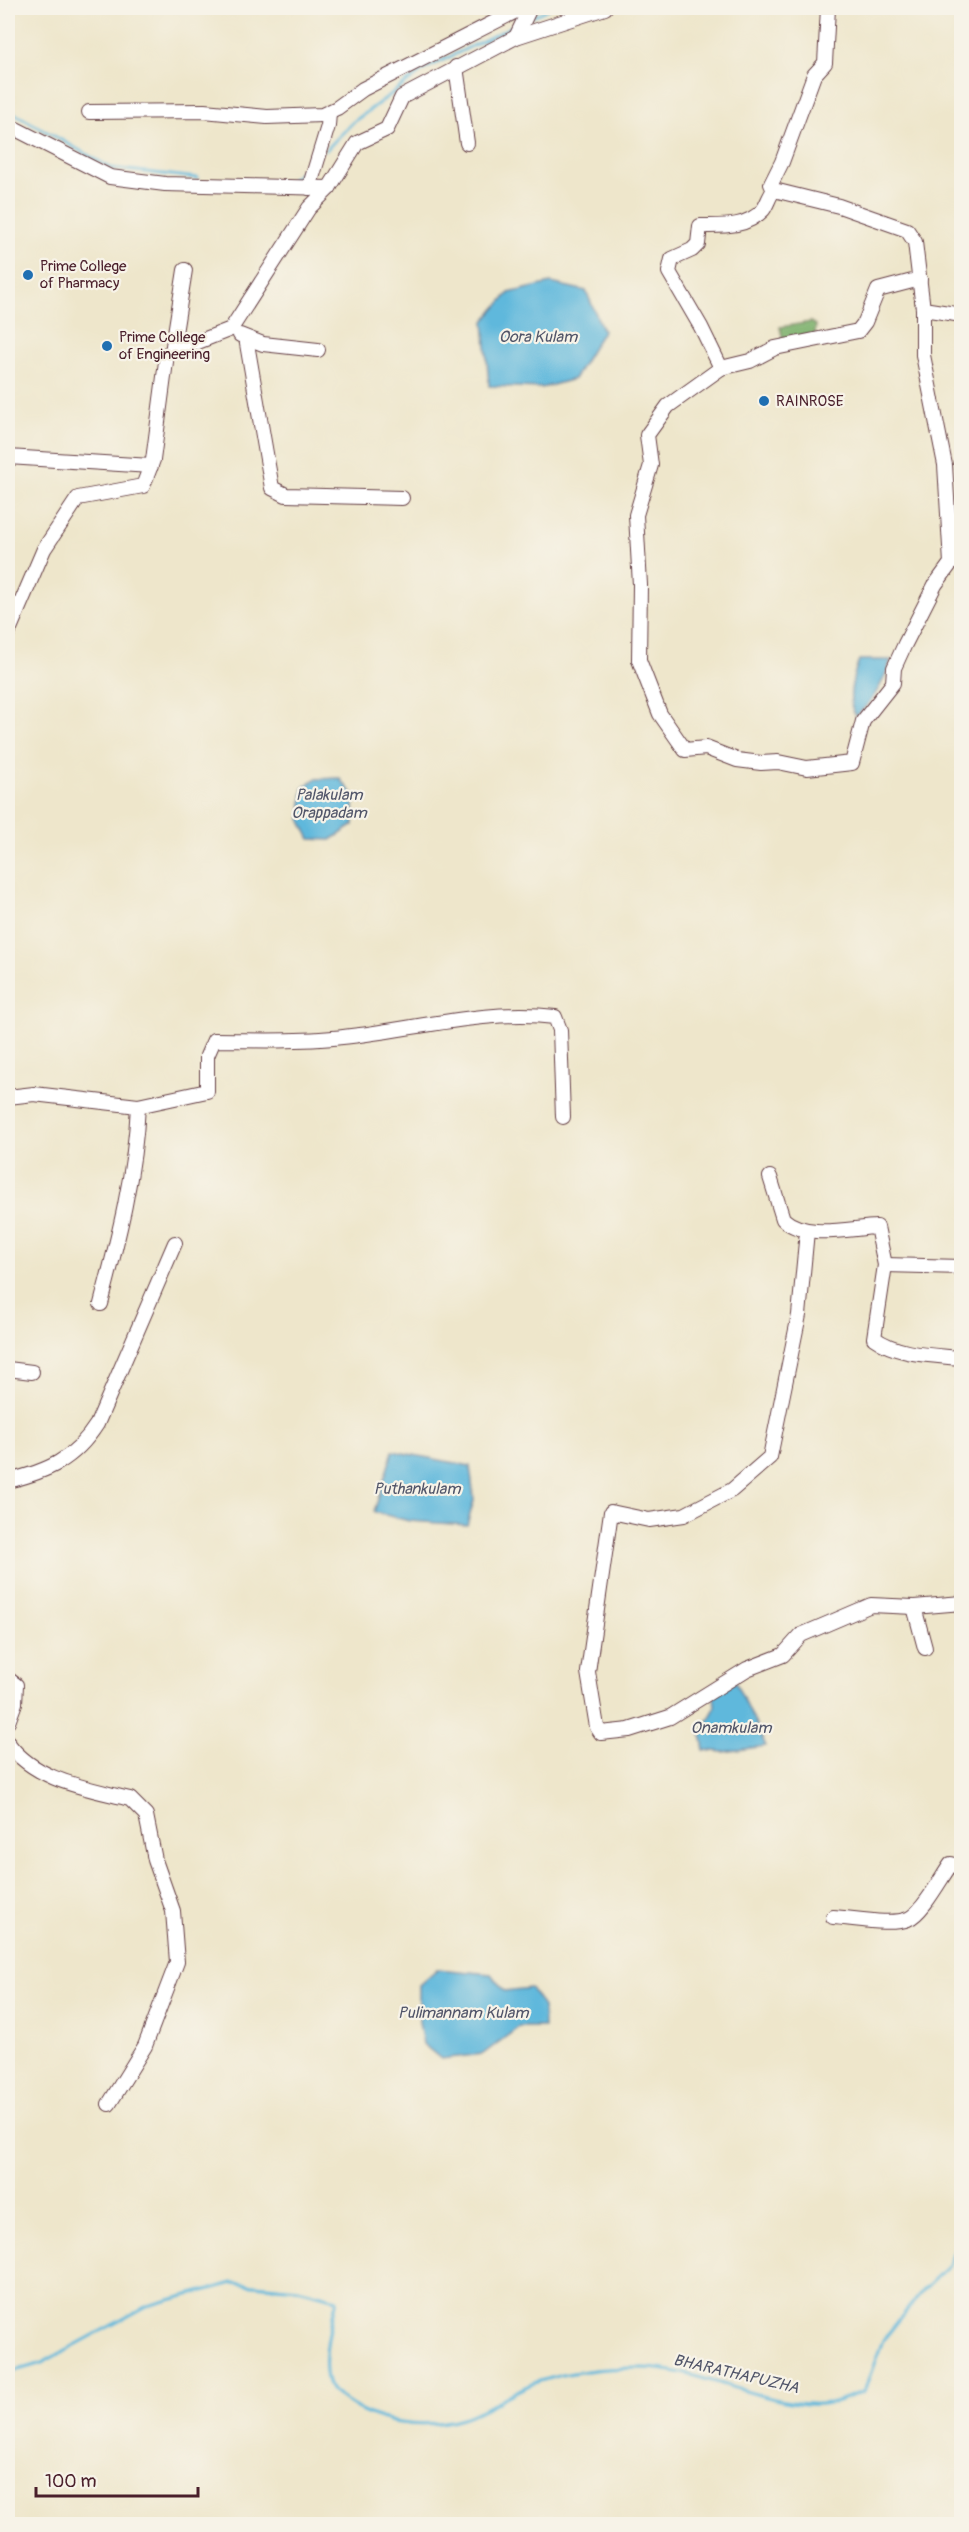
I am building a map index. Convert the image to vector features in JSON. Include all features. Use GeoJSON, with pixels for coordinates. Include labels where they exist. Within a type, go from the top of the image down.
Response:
{"type":"FeatureCollection","features":[{"type":"Feature","properties":{"kind":"street"},"geometry":{"type":"LineString","coordinates":[[90,112],[204,111],[267,117],[328,113],[363,89],[522,8]]}},
{"type":"Feature","properties":{"kind":"street"},"geometry":{"type":"LineString","coordinates":[[516,37],[530,8]]}},
{"type":"Feature","properties":{"kind":"street"},"geometry":{"type":"LineString","coordinates":[[8,633],[13,607],[44,549],[78,498],[143,486],[151,466],[162,405],[166,354],[231,329],[309,208],[329,188],[357,143],[387,129],[402,97],[456,67],[516,37],[605,8]]}},
{"type":"Feature","properties":{"kind":"street"},"geometry":{"type":"LineString","coordinates":[[828,8],[825,63],[814,75],[782,162],[771,184],[774,190],[839,206],[907,230],[915,242],[920,279],[923,309],[923,355],[945,465],[951,563],[935,585],[919,615],[894,668],[892,683],[862,721],[852,763],[807,768],[778,762],[761,764],[737,760],[706,748],[685,750],[660,714],[639,660],[640,585],[636,515],[651,465],[647,435],[668,406],[721,368],[750,361],[776,348],[858,331],[865,322],[878,290],[920,279]]}},
{"type":"Feature","properties":{"kind":"street"},"geometry":{"type":"LineString","coordinates":[[456,67],[468,142]]}},
{"type":"Feature","properties":{"kind":"street"},"geometry":{"type":"LineString","coordinates":[[309,188],[328,126],[328,113]]}},
{"type":"Feature","properties":{"kind":"street"},"geometry":{"type":"LineString","coordinates":[[8,125],[110,177],[165,184],[329,188]]}},
{"type":"Feature","properties":{"kind":"street"},"geometry":{"type":"LineString","coordinates":[[721,368],[701,327],[669,272],[670,264],[672,259],[698,244],[700,226],[736,225],[752,218],[764,209],[774,190]]}},
{"type":"Feature","properties":{"kind":"street"},"geometry":{"type":"LineString","coordinates":[[172,352],[185,270]]}},
{"type":"Feature","properties":{"kind":"street"},"geometry":{"type":"LineString","coordinates":[[923,309],[962,315]]}},
{"type":"Feature","properties":{"kind":"street"},"geometry":{"type":"LineString","coordinates":[[231,329],[263,344],[318,351]]}},
{"type":"Feature","properties":{"kind":"street"},"geometry":{"type":"LineString","coordinates":[[246,338],[272,488],[286,495],[402,498]]}},
{"type":"Feature","properties":{"kind":"street"},"geometry":{"type":"LineString","coordinates":[[8,457],[151,466]]}},
{"type":"Feature","properties":{"kind":"street"},"geometry":{"type":"LineString","coordinates":[[8,1097],[34,1094],[138,1106],[207,1091],[207,1056],[214,1041],[332,1038],[451,1022],[536,1014],[555,1017],[560,1030],[563,1117]]}},
{"type":"Feature","properties":{"kind":"street"},"geometry":{"type":"LineString","coordinates":[[100,1304],[123,1220],[136,1151],[138,1106]]}},
{"type":"Feature","properties":{"kind":"street"},"geometry":{"type":"LineString","coordinates":[[770,1177],[783,1219],[807,1231],[877,1227],[885,1265],[874,1338],[887,1347],[915,1353],[962,1358]]}},
{"type":"Feature","properties":{"kind":"street"},"geometry":{"type":"LineString","coordinates":[[807,1231],[799,1315],[770,1457],[732,1490],[684,1515],[649,1520],[611,1512],[588,1672],[597,1727],[601,1733],[629,1730],[670,1717],[747,1670],[783,1655],[801,1635],[871,1605],[914,1607],[962,1603]]}},
{"type":"Feature","properties":{"kind":"street"},"geometry":{"type":"LineString","coordinates":[[8,1481],[31,1475],[68,1459],[84,1444],[97,1424],[175,1243]]}},
{"type":"Feature","properties":{"kind":"street"},"geometry":{"type":"LineString","coordinates":[[885,1265],[962,1267]]}},
{"type":"Feature","properties":{"kind":"street"},"geometry":{"type":"LineString","coordinates":[[8,1369],[32,1372]]}},
{"type":"Feature","properties":{"kind":"street"},"geometry":{"type":"LineString","coordinates":[[914,1607],[925,1648]]}},
{"type":"Feature","properties":{"kind":"street"},"geometry":{"type":"LineString","coordinates":[[8,1679],[16,1685],[16,1697],[8,1722]]}},
{"type":"Feature","properties":{"kind":"street"},"geometry":{"type":"LineString","coordinates":[[8,1743],[16,1754],[46,1775],[130,1798],[138,1804],[146,1815],[155,1860],[173,1911],[177,1962],[145,2046],[109,2104]]}},
{"type":"Feature","properties":{"kind":"street"},"geometry":{"type":"LineString","coordinates":[[834,1917],[896,1922],[909,1919],[918,1911],[951,1864],[962,1867]]}},
{"type":"Feature","properties":{"kind":"green space"},"geometry":{"type":"Polygon","coordinates":[[[811,322],[816,325],[815,335],[784,344],[780,327],[811,322]]]}},
{"type":"Feature","properties":{"kind":"water","name":"Oora Kulam"},"geometry":{"type":"Polygon","coordinates":[[[551,283],[586,291],[603,331],[574,379],[542,388],[489,386],[484,321],[509,293],[551,283]]]}},
{"type":"Feature","properties":{"kind":"water"},"geometry":{"type":"Polygon","coordinates":[[[859,660],[891,660],[877,691],[856,716],[851,696],[859,660]]]}},
{"type":"Feature","properties":{"kind":"water","name":"Palakulam Orappadam"},"geometry":{"type":"Polygon","coordinates":[[[339,778],[354,795],[354,825],[331,840],[310,839],[301,821],[303,788],[315,779],[339,778]]]}},
{"type":"Feature","properties":{"kind":"water","name":"Puthankulam"},"geometry":{"type":"Polygon","coordinates":[[[393,1451],[470,1466],[474,1500],[467,1525],[409,1521],[374,1512],[393,1451]]]}},
{"type":"Feature","properties":{"kind":"water","name":"Onamkulam"},"geometry":{"type":"Polygon","coordinates":[[[735,1681],[766,1746],[723,1752],[704,1750],[701,1733],[715,1708],[714,1693],[735,1681]]]}},
{"type":"Feature","properties":{"kind":"water","name":"Pulimannam Kulam"},"geometry":{"type":"Polygon","coordinates":[[[437,1969],[491,1974],[504,1991],[531,1988],[543,2007],[544,2027],[519,2027],[483,2054],[441,2059],[423,2044],[419,2022],[419,1985],[437,1969]]]}},
{"type":"Feature","properties":{"kind":"waterway"},"geometry":{"type":"LineString","coordinates":[[531,17],[550,8]]}},
{"type":"Feature","properties":{"kind":"waterway"},"geometry":{"type":"LineString","coordinates":[[326,150],[352,123],[425,69],[517,24]]}},
{"type":"Feature","properties":{"kind":"waterway"},"geometry":{"type":"LineString","coordinates":[[8,110],[111,168],[197,178]]}},
{"type":"Feature","properties":{"kind":"waterway"},"geometry":{"type":"LineString","coordinates":[[290,181],[310,165]]}},
{"type":"Feature","properties":{"kind":"waterway","name":"BHARATHAPUZHA"},"geometry":{"type":"LineString","coordinates":[[8,2373],[42,2363],[147,2306],[233,2283],[298,2289],[337,2299],[326,2356],[327,2379],[330,2388],[353,2406],[367,2413],[398,2422],[447,2422],[482,2410],[540,2381],[576,2372],[614,2369],[663,2370],[687,2374],[785,2401],[808,2404],[830,2403],[864,2391],[883,2340],[923,2290],[949,2265],[962,2231]]}},
{"type":"Feature","properties":{"kind":"place","name":"Prime College of Pharmacy"},"geometry":{"type":"Point","coordinates":[28,275]}},
{"type":"Feature","properties":{"kind":"place","name":"Prime College of Engineering"},"geometry":{"type":"Point","coordinates":[107,346]}},
{"type":"Feature","properties":{"kind":"place","name":"RAINROSE"},"geometry":{"type":"Point","coordinates":[764,401]}}]}
